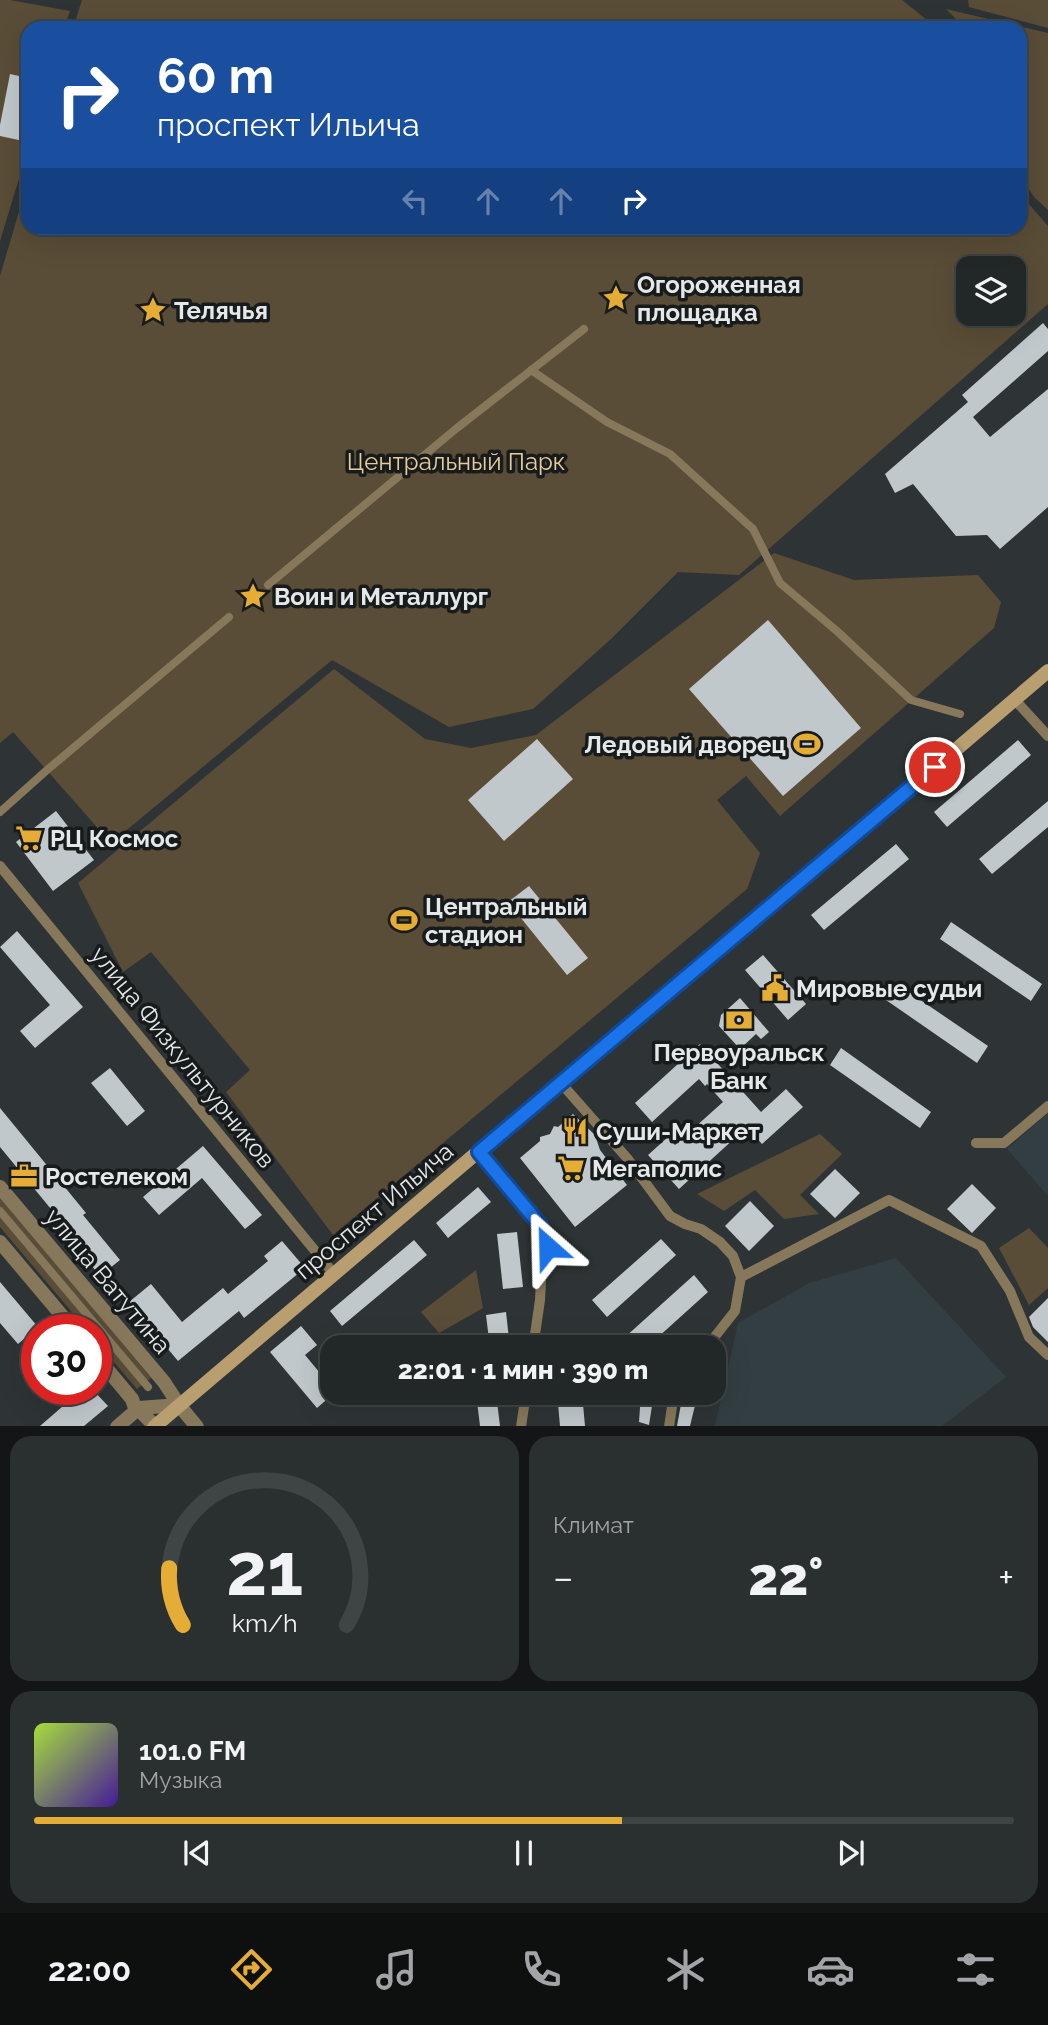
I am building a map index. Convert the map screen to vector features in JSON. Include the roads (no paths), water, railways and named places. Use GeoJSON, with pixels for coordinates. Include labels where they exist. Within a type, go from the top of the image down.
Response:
{"type":"FeatureCollection","features":[{"type":"Feature","properties":{"kind":"main road","name":"проспект Ильича"},"geometry":{"type":"LineString","coordinates":[[154,1426],[1048,671]]}},
{"type":"Feature","properties":{"kind":"street"},"geometry":{"type":"LineString","coordinates":[[268,584],[584,329]]}},
{"type":"Feature","properties":{"kind":"street"},"geometry":{"type":"LineString","coordinates":[[531,370],[607,422],[670,453],[752,529],[780,583],[911,700],[960,714]]}},
{"type":"Feature","properties":{"kind":"street"},"geometry":{"type":"LineString","coordinates":[[0,812],[229,617]]}},
{"type":"Feature","properties":{"kind":"street"},"geometry":{"type":"LineString","coordinates":[[1014,699],[1048,736]]}},
{"type":"Feature","properties":{"kind":"street","name":"улица Физкультурников"},"geometry":{"type":"LineString","coordinates":[[0,866],[334,1274]]}},
{"type":"Feature","properties":{"kind":"street"},"geometry":{"type":"LineString","coordinates":[[561,1083],[627,1158],[670,1216],[701,1229],[720,1242],[733,1256],[741,1277],[735,1311],[716,1335]]}},
{"type":"Feature","properties":{"kind":"street"},"geometry":{"type":"LineString","coordinates":[[975,1143],[1004,1143],[1048,1106]]}},
{"type":"Feature","properties":{"kind":"street"},"geometry":{"type":"LineString","coordinates":[[479,1152],[540,1225],[546,1236],[548,1247],[542,1262],[535,1335]]}},
{"type":"Feature","properties":{"kind":"street","name":"улица Ватутина"},"geometry":{"type":"LineString","coordinates":[[0,1187],[164,1382],[179,1405]]}},
{"type":"Feature","properties":{"kind":"street"},"geometry":{"type":"LineString","coordinates":[[741,1277],[889,1200],[981,1246],[1010,1291],[1029,1336],[1048,1356]]}},
{"type":"Feature","properties":{"kind":"street"},"geometry":{"type":"LineString","coordinates":[[0,1211],[148,1387]]}},
{"type":"Feature","properties":{"kind":"street"},"geometry":{"type":"LineString","coordinates":[[0,1242],[61,1314]]}},
{"type":"Feature","properties":{"kind":"street"},"geometry":{"type":"LineString","coordinates":[[112,1375],[154,1426]]}},
{"type":"Feature","properties":{"kind":"street"},"geometry":{"type":"LineString","coordinates":[[117,1426],[139,1408],[179,1405],[197,1426]]}},
{"type":"Feature","properties":{"kind":"street"},"geometry":{"type":"LineString","coordinates":[[521,1426],[524,1405]]}},
{"type":"Feature","properties":{"kind":"street"},"geometry":{"type":"LineString","coordinates":[[669,1426],[672,1405]]}},
{"type":"Feature","properties":{"kind":"place","name":"Огороженная площадка"},"geometry":{"type":"Point","coordinates":[616,298]}},
{"type":"Feature","properties":{"kind":"place","name":"Телячья"},"geometry":{"type":"Point","coordinates":[153,310]}},
{"type":"Feature","properties":{"kind":"place","name":"Воин и Металлург"},"geometry":{"type":"Point","coordinates":[253,596]}},
{"type":"Feature","properties":{"kind":"place","name":"Ледовый дворец"},"geometry":{"type":"Point","coordinates":[807,744]}},
{"type":"Feature","properties":{"kind":"place","name":"РЦ Космос"},"geometry":{"type":"Point","coordinates":[29,838]}},
{"type":"Feature","properties":{"kind":"place","name":"Центральный стадион"},"geometry":{"type":"Point","coordinates":[404,920]}},
{"type":"Feature","properties":{"kind":"place","name":"Мировые судьи"},"geometry":{"type":"Point","coordinates":[775,988]}},
{"type":"Feature","properties":{"kind":"place","name":"Первоуральск Банк"},"geometry":{"type":"Point","coordinates":[739,1020]}},
{"type":"Feature","properties":{"kind":"place","name":"Суши-Маркет"},"geometry":{"type":"Point","coordinates":[575,1131]}},
{"type":"Feature","properties":{"kind":"place","name":"Мегаполис"},"geometry":{"type":"Point","coordinates":[571,1168]}},
{"type":"Feature","properties":{"kind":"place","name":"Ростелеком"},"geometry":{"type":"Point","coordinates":[24,1176]}},
{"type":"Feature","properties":{"kind":"park label","name":"Центральный Парк"},"geometry":{"type":"Point","coordinates":[456,461]}}]}
